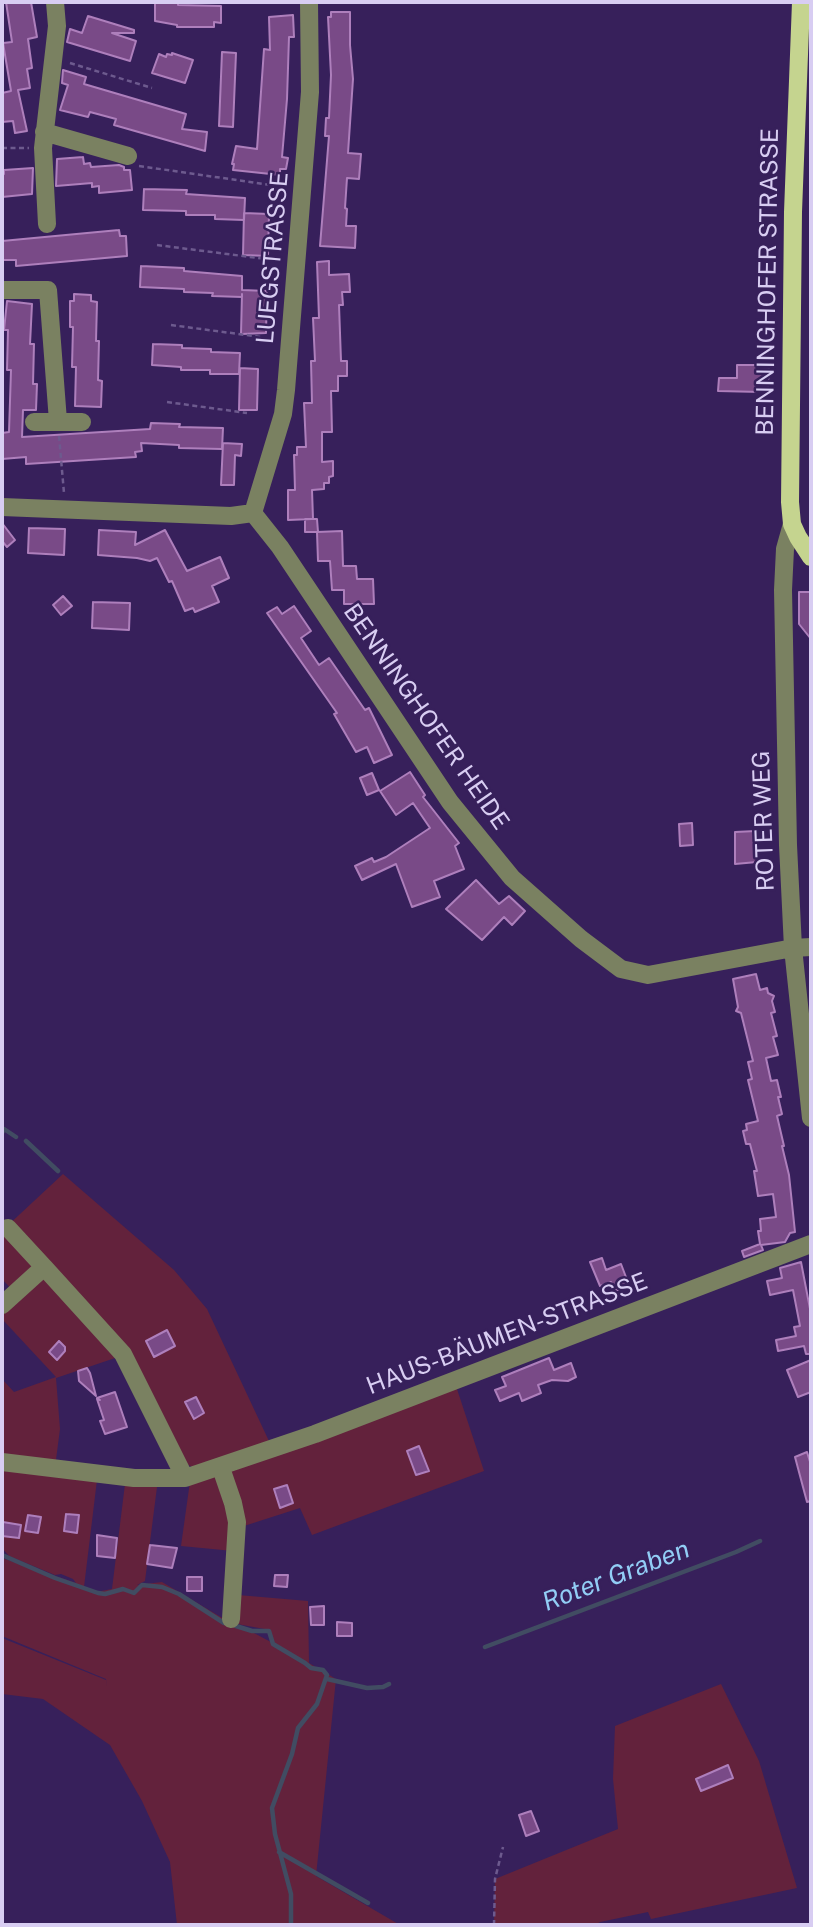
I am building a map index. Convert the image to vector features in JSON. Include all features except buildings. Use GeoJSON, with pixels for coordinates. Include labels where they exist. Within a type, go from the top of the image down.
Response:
{"type":"FeatureCollection","features":[{"type":"Feature","properties":{"kind":"main road","name":"BENNINGHOFER STRASSE"},"geometry":{"type":"LineString","coordinates":[[801,2],[795,146],[790,502],[792,524],[811,557]]}},
{"type":"Feature","properties":{"kind":"street"},"geometry":{"type":"LineString","coordinates":[[47,224],[44,134],[57,26],[55,2]]}},
{"type":"Feature","properties":{"kind":"street","name":"LUEGSTRASSE"},"geometry":{"type":"LineString","coordinates":[[253,513],[283,414],[286,390],[310,92],[309,2]]}},
{"type":"Feature","properties":{"kind":"street"},"geometry":{"type":"LineString","coordinates":[[44,134],[79,133]]}},
{"type":"Feature","properties":{"kind":"street"},"geometry":{"type":"LineString","coordinates":[[44,134],[133,157]]}},
{"type":"Feature","properties":{"kind":"street"},"geometry":{"type":"LineString","coordinates":[[2,290],[48,289],[58,421]]}},
{"type":"Feature","properties":{"kind":"street"},"geometry":{"type":"LineString","coordinates":[[34,422],[82,422]]}},
{"type":"Feature","properties":{"kind":"street"},"geometry":{"type":"LineString","coordinates":[[2,507],[231,516],[253,513]]}},
{"type":"Feature","properties":{"kind":"street","name":"BENNINGHOFER HEIDE"},"geometry":{"type":"LineString","coordinates":[[253,513],[280,547],[450,802],[512,878],[582,939],[621,969],[648,975],[811,947]]}},
{"type":"Feature","properties":{"kind":"street","name":"ROTER WEG"},"geometry":{"type":"LineString","coordinates":[[792,524],[785,549],[783,590],[788,845],[793,948],[811,1118]]}},
{"type":"Feature","properties":{"kind":"street"},"geometry":{"type":"LineString","coordinates":[[8,1228],[123,1354],[185,1478]]}},
{"type":"Feature","properties":{"kind":"street","name":"HAUS-BÄUMEN-STRASSE"},"geometry":{"type":"LineString","coordinates":[[2,1462],[134,1478],[185,1478],[315,1434],[811,1244]]}},
{"type":"Feature","properties":{"kind":"street"},"geometry":{"type":"LineString","coordinates":[[2,1305],[44,1267]]}},
{"type":"Feature","properties":{"kind":"street"},"geometry":{"type":"LineString","coordinates":[[221,1468],[237,1522],[231,1619]]}},
{"type":"Feature","properties":{"kind":"path"},"geometry":{"type":"LineString","coordinates":[[54,58],[152,88]]}},
{"type":"Feature","properties":{"kind":"path"},"geometry":{"type":"LineString","coordinates":[[2,148],[44,134]]}},
{"type":"Feature","properties":{"kind":"path"},"geometry":{"type":"LineString","coordinates":[[133,157],[136,166],[271,185]]}},
{"type":"Feature","properties":{"kind":"path"},"geometry":{"type":"LineString","coordinates":[[158,245],[266,259]]}},
{"type":"Feature","properties":{"kind":"path"},"geometry":{"type":"LineString","coordinates":[[171,325],[261,337]]}},
{"type":"Feature","properties":{"kind":"path"},"geometry":{"type":"LineString","coordinates":[[167,402],[247,413]]}},
{"type":"Feature","properties":{"kind":"path"},"geometry":{"type":"LineString","coordinates":[[58,421],[65,510]]}},
{"type":"Feature","properties":{"kind":"path"},"geometry":{"type":"LineString","coordinates":[[494,1925],[495,1879],[503,1847]]}},
{"type":"Feature","properties":{"kind":"shaded area"},"geometry":{"type":"Polygon","coordinates":[[[63,1174],[174,1270],[207,1309],[276,1456],[455,1383],[484,1471],[312,1535],[300,1508],[244,1526],[233,1551],[181,1546],[192,1467],[181,1461],[121,1356],[56,1378],[60,1429],[54,1475],[97,1480],[84,1587],[96,1592],[112,1589],[125,1484],[157,1487],[145,1581],[137,1585],[162,1582],[224,1619],[238,1595],[308,1601],[309,1663],[336,1679],[316,1876],[400,1925],[177,1925],[170,1862],[142,1801],[110,1745],[43,1699],[2,1694],[2,1638],[106,1680],[107,1688],[106,1679],[2,1636],[2,1558],[76,1583],[61,1574],[55,1575],[9,1556],[2,1548],[2,1379],[14,1392],[56,1377],[2,1319],[2,1310],[17,1295],[2,1279],[2,1225],[5,1228],[63,1174]],[[237,1624],[284,1649],[272,1641],[270,1630],[237,1624]]]}},
{"type":"Feature","properties":{"kind":"shaded area"},"geometry":{"type":"Polygon","coordinates":[[[721,1684],[759,1761],[797,1888],[651,1919],[648,1912],[595,1925],[494,1925],[495,1879],[618,1829],[613,1779],[615,1726],[721,1684]]]}},
{"type":"Feature","properties":{"kind":"waterway"},"geometry":{"type":"LineString","coordinates":[[2,1133],[4,1129],[16,1137]]}},
{"type":"Feature","properties":{"kind":"waterway"},"geometry":{"type":"LineString","coordinates":[[26,1141],[58,1171]]}},
{"type":"Feature","properties":{"kind":"waterway","name":"Roter Graben"},"geometry":{"type":"LineString","coordinates":[[485,1647],[760,1541]]}},
{"type":"Feature","properties":{"kind":"waterway"},"geometry":{"type":"LineString","coordinates":[[2,1555],[98,1593],[123,1589],[134,1593],[142,1585],[162,1587],[179,1594],[224,1623]]}},
{"type":"Feature","properties":{"kind":"waterway"},"geometry":{"type":"LineString","coordinates":[[236,1626],[252,1631],[269,1631],[273,1644],[311,1668],[323,1670],[327,1675],[317,1704],[298,1728],[292,1754],[272,1808],[275,1834],[291,1894],[291,1925]]}},
{"type":"Feature","properties":{"kind":"waterway","name":"Roter Graben"},"geometry":{"type":"LineString","coordinates":[[327,1679],[367,1688],[389,1684]]}},
{"type":"Feature","properties":{"kind":"waterway"},"geometry":{"type":"LineString","coordinates":[[279,1852],[368,1903]]}}]}
